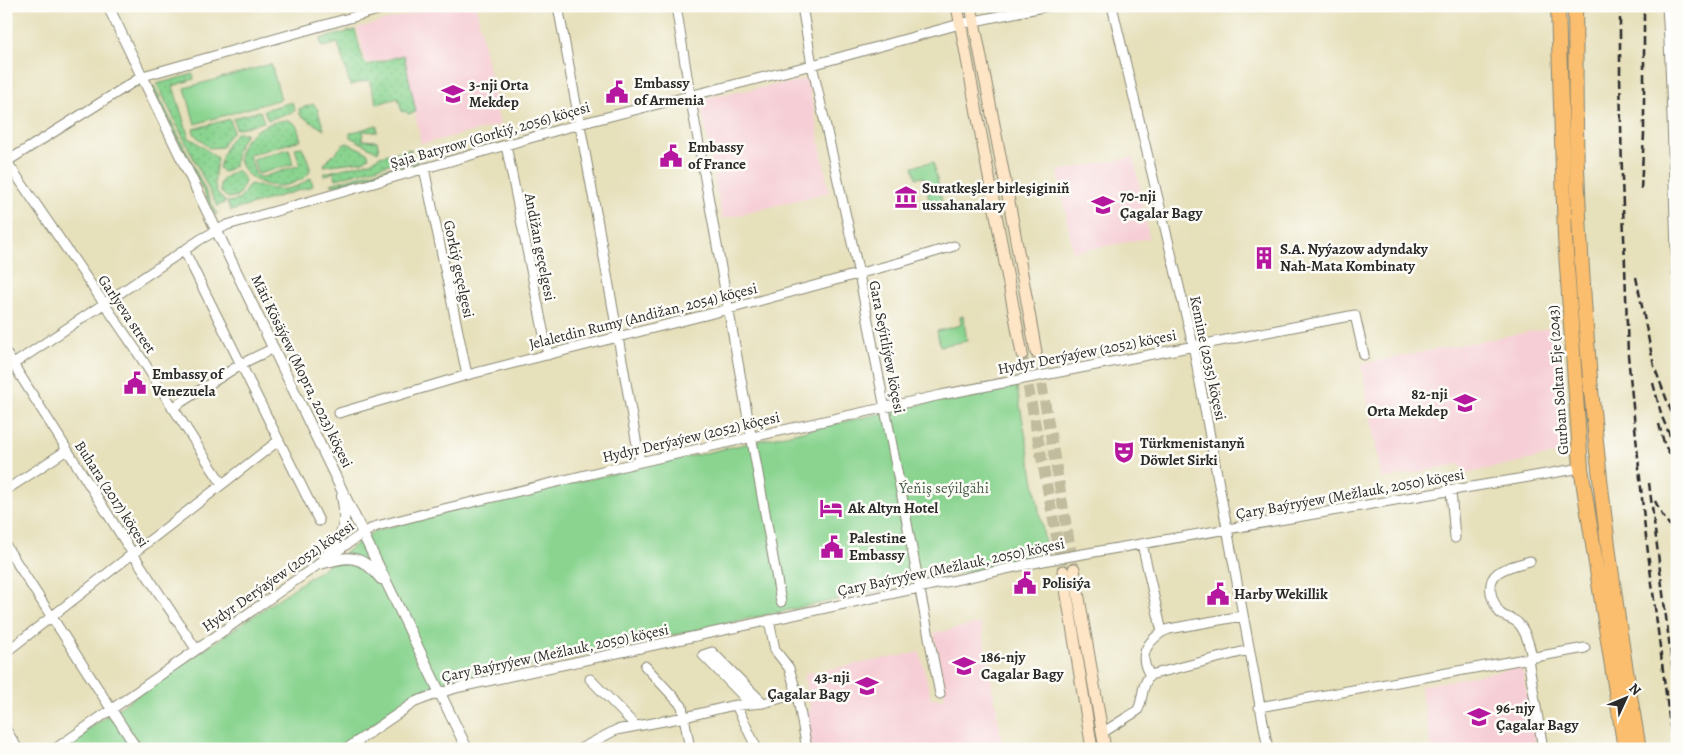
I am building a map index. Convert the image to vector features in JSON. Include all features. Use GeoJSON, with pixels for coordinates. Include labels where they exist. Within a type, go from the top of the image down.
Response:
{"type":"FeatureCollection","features":[{"type":"Feature","properties":{"kind":"highway","name":"Gurban Soltan Eje (2043)"},"geometry":{"type":"LineString","coordinates":[[1558,6],[1565,238],[1581,468],[1624,749]]}},
{"type":"Feature","properties":{"kind":"highway"},"geometry":{"type":"LineString","coordinates":[[1575,6],[1577,167],[1580,235],[1596,446],[1622,651],[1639,749]]}},
{"type":"Feature","properties":{"kind":"main road"},"geometry":{"type":"LineString","coordinates":[[958,6],[1022,354]]}},
{"type":"Feature","properties":{"kind":"main road"},"geometry":{"type":"LineString","coordinates":[[971,6],[1036,352]]}},
{"type":"Feature","properties":{"kind":"main road"},"geometry":{"type":"LineString","coordinates":[[1092,749],[1069,570],[1105,749]]}},
{"type":"Feature","properties":{"kind":"street","name":"Mäti Kösäýew (Mopra, 2023) köçesi"},"geometry":{"type":"LineString","coordinates":[[108,6],[338,478],[439,693],[468,749]]}},
{"type":"Feature","properties":{"kind":"street"},"geometry":{"type":"LineString","coordinates":[[7,162],[143,76],[392,6]]}},
{"type":"Feature","properties":{"kind":"street"},"geometry":{"type":"LineString","coordinates":[[558,6],[640,462]]}},
{"type":"Feature","properties":{"kind":"street"},"geometry":{"type":"LineString","coordinates":[[676,6],[690,95],[781,602]]}},
{"type":"Feature","properties":{"kind":"street","name":"Gara Seýitliýew köçesi"},"geometry":{"type":"LineString","coordinates":[[802,6],[812,65],[859,274],[940,694]]}},
{"type":"Feature","properties":{"kind":"street","name":"Şaja Batyrow (Gorkiý, 2056) köçesi"},"geometry":{"type":"LineString","coordinates":[[10,367],[216,229],[259,215],[579,124],[812,65],[960,24],[1048,6]]}},
{"type":"Feature","properties":{"kind":"street","name":"Kemine (2035) köçesi"},"geometry":{"type":"LineString","coordinates":[[1112,6],[1192,345],[1220,485],[1226,530],[1268,749]]}},
{"type":"Feature","properties":{"kind":"street"},"geometry":{"type":"LineString","coordinates":[[1667,6],[1672,88],[1677,274]]}},
{"type":"Feature","properties":{"kind":"street","name":"Andižan geçelgesi"},"geometry":{"type":"LineString","coordinates":[[506,145],[548,355]]}},
{"type":"Feature","properties":{"kind":"street","name":"Garlyeva street"},"geometry":{"type":"LineString","coordinates":[[7,162],[136,350],[222,484]]}},
{"type":"Feature","properties":{"kind":"street","name":"Gorkiý geçelgesi"},"geometry":{"type":"LineString","coordinates":[[424,168],[467,375]]}},
{"type":"Feature","properties":{"kind":"street","name":"Jelaletdin Rumy (Andižan, 2054) köçesi"},"geometry":{"type":"LineString","coordinates":[[339,413],[467,375],[729,309],[954,246]]}},
{"type":"Feature","properties":{"kind":"street"},"geometry":{"type":"LineString","coordinates":[[184,250],[319,522]]}},
{"type":"Feature","properties":{"kind":"street","name":"Hydyr Derýaýew (2052) köçesi"},"geometry":{"type":"LineString","coordinates":[[55,749],[363,533],[377,526],[640,462],[885,407],[1192,345],[1356,315],[1364,355]]}},
{"type":"Feature","properties":{"kind":"street"},"geometry":{"type":"LineString","coordinates":[[172,408],[241,364],[274,348]]}},
{"type":"Feature","properties":{"kind":"street","name":"Buhara (2017) köçesi"},"geometry":{"type":"LineString","coordinates":[[6,353],[10,367],[67,450],[196,649]]}},
{"type":"Feature","properties":{"kind":"street"},"geometry":{"type":"LineString","coordinates":[[6,652],[53,618],[278,441]]}},
{"type":"Feature","properties":{"kind":"street"},"geometry":{"type":"LineString","coordinates":[[6,490],[67,450]]}},
{"type":"Feature","properties":{"kind":"street","name":"Çary Baýryýew (Mežlauk, 2050) köçesi"},"geometry":{"type":"LineString","coordinates":[[346,749],[414,702],[439,693],[1048,560],[1581,468]]}},
{"type":"Feature","properties":{"kind":"street"},"geometry":{"type":"LineString","coordinates":[[319,564],[339,541],[345,522],[338,478]]}},
{"type":"Feature","properties":{"kind":"street"},"geometry":{"type":"LineString","coordinates":[[1451,491],[1455,538]]}},
{"type":"Feature","properties":{"kind":"street"},"geometry":{"type":"LineString","coordinates":[[1142,544],[1162,632]]}},
{"type":"Feature","properties":{"kind":"street"},"geometry":{"type":"LineString","coordinates":[[6,546],[137,749]]}},
{"type":"Feature","properties":{"kind":"street"},"geometry":{"type":"LineString","coordinates":[[319,564],[343,558],[355,558],[365,562],[394,597]]}},
{"type":"Feature","properties":{"kind":"street"},"geometry":{"type":"LineString","coordinates":[[1530,561],[1503,569],[1493,577],[1490,584],[1498,610],[1502,615],[1517,622],[1530,646],[1530,659],[1543,749]]}},
{"type":"Feature","properties":{"kind":"street"},"geometry":{"type":"LineString","coordinates":[[1150,675],[1144,663],[1145,652],[1149,642],[1162,632],[1169,629],[1242,616]]}},
{"type":"Feature","properties":{"kind":"street"},"geometry":{"type":"LineString","coordinates":[[769,620],[775,650],[789,668],[797,694],[807,749]]}},
{"type":"Feature","properties":{"kind":"street"},"geometry":{"type":"LineString","coordinates":[[1259,707],[1585,648]]}},
{"type":"Feature","properties":{"kind":"street"},"geometry":{"type":"LineString","coordinates":[[1102,733],[1140,708],[1144,685],[1150,675],[1248,650]]}},
{"type":"Feature","properties":{"kind":"street"},"geometry":{"type":"LineString","coordinates":[[750,704],[703,655],[712,652],[763,703]]}},
{"type":"Feature","properties":{"kind":"street"},"geometry":{"type":"LineString","coordinates":[[645,666],[682,706],[690,749]]}},
{"type":"Feature","properties":{"kind":"street"},"geometry":{"type":"LineString","coordinates":[[590,679],[636,726]]}},
{"type":"Feature","properties":{"kind":"street"},"geometry":{"type":"LineString","coordinates":[[580,749],[616,730],[736,705],[763,703],[797,694]]}},
{"type":"Feature","properties":{"kind":"street"},"geometry":{"type":"LineString","coordinates":[[736,705],[757,749]]}},
{"type":"Feature","properties":{"kind":"street"},"geometry":{"type":"LineString","coordinates":[[6,730],[18,749]]}},
{"type":"Feature","properties":{"kind":"shaded area","name":"3-nji Orta Mekdep"},"geometry":{"type":"Polygon","coordinates":[[[441,6],[476,6],[500,125],[421,144],[404,55],[369,63],[365,60],[357,28],[441,6]]]}},
{"type":"Feature","properties":{"kind":"shaded area"},"geometry":{"type":"Polygon","coordinates":[[[808,79],[829,192],[722,219],[700,99],[808,79]]]}},
{"type":"Feature","properties":{"kind":"shaded area","name":"70-nji Çagalar Bagy"},"geometry":{"type":"Polygon","coordinates":[[[1134,157],[1149,238],[1073,252],[1058,171],[1134,157]]]}},
{"type":"Feature","properties":{"kind":"shaded area","name":"82-nji Orta Mekdep"},"geometry":{"type":"Polygon","coordinates":[[[1558,326],[1565,441],[1560,453],[1464,474],[1460,464],[1382,479],[1361,364],[1558,326]]]}},
{"type":"Feature","properties":{"kind":"shaded area","name":"186-njy Cagalar Bagy"},"geometry":{"type":"Polygon","coordinates":[[[981,623],[1003,747],[993,749],[811,749],[804,713],[811,711],[804,674],[920,652],[931,698],[945,699],[934,633],[981,623]]]}},
{"type":"Feature","properties":{"kind":"shaded area","name":"96-njy Çagalar Bagy"},"geometry":{"type":"Polygon","coordinates":[[[1522,667],[1537,749],[1432,749],[1420,686],[1522,667]]]}},
{"type":"Feature","properties":{"kind":"green space"},"geometry":{"type":"Polygon","coordinates":[[[355,30],[363,60],[368,65],[404,55],[416,112],[408,114],[406,111],[402,112],[398,98],[377,104],[369,80],[350,85],[338,43],[322,47],[320,39],[355,30]]]}},
{"type":"Feature","properties":{"kind":"green space"},"geometry":{"type":"Polygon","coordinates":[[[271,64],[281,99],[195,124],[185,88],[271,64]]]}},
{"type":"Feature","properties":{"kind":"green space"},"geometry":{"type":"Polygon","coordinates":[[[193,74],[194,79],[173,86],[189,138],[217,158],[215,187],[226,202],[217,206],[157,84],[193,74]]]}},
{"type":"Feature","properties":{"kind":"green space"},"geometry":{"type":"Polygon","coordinates":[[[154,86],[217,214],[215,215],[152,87],[154,86]]]}},
{"type":"Feature","properties":{"kind":"green space"},"geometry":{"type":"Polygon","coordinates":[[[292,102],[295,111],[268,120],[264,110],[292,102]]]}},
{"type":"Feature","properties":{"kind":"green space"},"geometry":{"type":"Polygon","coordinates":[[[313,104],[317,108],[324,130],[300,115],[299,109],[313,104]]]}},
{"type":"Feature","properties":{"kind":"green space"},"geometry":{"type":"Polygon","coordinates":[[[260,111],[264,122],[236,129],[233,118],[260,111]]]}},
{"type":"Feature","properties":{"kind":"green space"},"geometry":{"type":"Polygon","coordinates":[[[230,119],[233,131],[222,147],[209,148],[195,135],[193,129],[230,119]]]}},
{"type":"Feature","properties":{"kind":"green space"},"geometry":{"type":"Polygon","coordinates":[[[285,120],[295,124],[301,140],[249,155],[256,175],[263,177],[300,165],[295,148],[302,147],[310,171],[303,178],[287,185],[269,185],[246,173],[239,159],[240,150],[245,141],[258,130],[268,124],[285,120]]]}},
{"type":"Feature","properties":{"kind":"green space"},"geometry":{"type":"Polygon","coordinates":[[[377,125],[377,132],[363,131],[362,140],[377,141],[378,152],[350,137],[350,133],[377,125]]]}},
{"type":"Feature","properties":{"kind":"green space"},"geometry":{"type":"Polygon","coordinates":[[[236,133],[246,133],[237,149],[235,165],[223,172],[219,168],[223,154],[236,133]]]}},
{"type":"Feature","properties":{"kind":"green space"},"geometry":{"type":"Polygon","coordinates":[[[347,143],[367,152],[369,157],[363,161],[324,166],[343,145],[347,143]]]}},
{"type":"Feature","properties":{"kind":"green space"},"geometry":{"type":"Polygon","coordinates":[[[289,149],[293,164],[258,174],[253,159],[289,149]]]}},
{"type":"Feature","properties":{"kind":"green space"},"geometry":{"type":"Polygon","coordinates":[[[411,149],[405,153],[407,157],[413,155],[414,157],[336,179],[334,172],[324,176],[325,173],[370,162],[380,156],[411,149]]]}},
{"type":"Feature","properties":{"kind":"green space"},"geometry":{"type":"Polygon","coordinates":[[[417,160],[416,163],[334,186],[331,184],[417,160]]]}},
{"type":"Feature","properties":{"kind":"green space"},"geometry":{"type":"Polygon","coordinates":[[[933,162],[942,202],[930,204],[924,177],[916,178],[913,166],[933,162]]]}},
{"type":"Feature","properties":{"kind":"green space"},"geometry":{"type":"Polygon","coordinates":[[[237,170],[245,182],[238,196],[228,198],[221,192],[220,184],[224,178],[237,170]]]}},
{"type":"Feature","properties":{"kind":"green space"},"geometry":{"type":"Polygon","coordinates":[[[311,178],[313,186],[231,211],[227,202],[239,200],[250,184],[274,189],[288,189],[296,187],[311,178]]]}},
{"type":"Feature","properties":{"kind":"green space"},"geometry":{"type":"Polygon","coordinates":[[[963,316],[967,341],[940,346],[937,331],[961,325],[960,317],[963,316]]]}},
{"type":"Feature","properties":{"kind":"green space","name":"Ýeňiş seýilgähi"},"geometry":{"type":"Polygon","coordinates":[[[1016,383],[1047,554],[429,688],[337,749],[59,749],[373,532],[439,513],[1016,383]]]}},
{"type":"Feature","properties":{"kind":"tunnel"},"geometry":{"type":"LineString","coordinates":[[1036,352],[1074,569]]}},
{"type":"Feature","properties":{"kind":"tunnel"},"geometry":{"type":"LineString","coordinates":[[1022,354],[1063,571]]}},
{"type":"Feature","properties":{"kind":"railway"},"geometry":{"type":"LineString","coordinates":[[1620,6],[1622,177],[1628,355],[1645,529],[1673,749]]}},
{"type":"Feature","properties":{"kind":"railway"},"geometry":{"type":"LineString","coordinates":[[1641,189],[1644,134],[1644,6]]}},
{"type":"Feature","properties":{"kind":"railway"},"geometry":{"type":"LineString","coordinates":[[1636,277],[1654,366],[1677,427]]}},
{"type":"Feature","properties":{"kind":"railway"},"geometry":{"type":"LineString","coordinates":[[1653,383],[1662,417],[1677,452]]}},
{"type":"Feature","properties":{"kind":"railway"},"geometry":{"type":"LineString","coordinates":[[1659,424],[1664,443],[1677,470]]}},
{"type":"Feature","properties":{"kind":"railway"},"geometry":{"type":"LineString","coordinates":[[1649,483],[1676,696]]}},
{"type":"Feature","properties":{"kind":"railway"},"geometry":{"type":"LineString","coordinates":[[1655,501],[1662,515],[1677,535]]}},
{"type":"Feature","properties":{"kind":"place","name":"Embassy of Armenia"},"geometry":{"type":"Point","coordinates":[617,92]}},
{"type":"Feature","properties":{"kind":"place","name":"3-nji Orta Mekdep"},"geometry":{"type":"Point","coordinates":[453,94]}},
{"type":"Feature","properties":{"kind":"place","name":"Embassy of France"},"geometry":{"type":"Point","coordinates":[671,156]}},
{"type":"Feature","properties":{"kind":"place","name":"Suratkeşler birleşiginiň ussahanalary"},"geometry":{"type":"Point","coordinates":[906,197]}},
{"type":"Feature","properties":{"kind":"place","name":"70-nji Çagalar Bagy"},"geometry":{"type":"Point","coordinates":[1103,205]}},
{"type":"Feature","properties":{"kind":"place","name":"S.A. Nyýazow adyndaky Nah-Mata Kombinaty"},"geometry":{"type":"Point","coordinates":[1264,258]}},
{"type":"Feature","properties":{"kind":"place","name":"Embassy of Venezuela"},"geometry":{"type":"Point","coordinates":[135,383]}},
{"type":"Feature","properties":{"kind":"place","name":"82-nji Orta Mekdep"},"geometry":{"type":"Point","coordinates":[1465,403]}},
{"type":"Feature","properties":{"kind":"place","name":"Türkmenistanyň Döwlet Sirki"},"geometry":{"type":"Point","coordinates":[1124,452]}},
{"type":"Feature","properties":{"kind":"place","name":"Ak Altyn Hotel"},"geometry":{"type":"Point","coordinates":[831,508]}},
{"type":"Feature","properties":{"kind":"place","name":"Palestine Embassy"},"geometry":{"type":"Point","coordinates":[832,547]}},
{"type":"Feature","properties":{"kind":"place","name":"Polisiýa"},"geometry":{"type":"Point","coordinates":[1025,583]}},
{"type":"Feature","properties":{"kind":"place","name":"Harby Wekillik"},"geometry":{"type":"Point","coordinates":[1218,594]}},
{"type":"Feature","properties":{"kind":"place","name":"186-njy Cagalar Bagy"},"geometry":{"type":"Point","coordinates":[964,666]}},
{"type":"Feature","properties":{"kind":"place","name":"43-nji Çagalar Bagy"},"geometry":{"type":"Point","coordinates":[867,686]}},
{"type":"Feature","properties":{"kind":"place","name":"96-njy Çagalar Bagy"},"geometry":{"type":"Point","coordinates":[1479,717]}}]}
